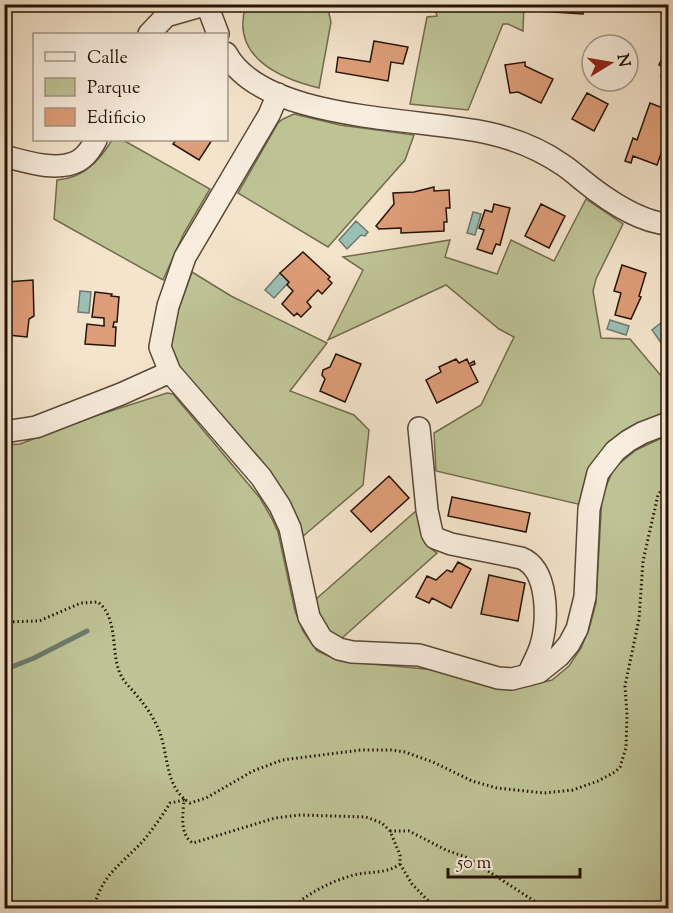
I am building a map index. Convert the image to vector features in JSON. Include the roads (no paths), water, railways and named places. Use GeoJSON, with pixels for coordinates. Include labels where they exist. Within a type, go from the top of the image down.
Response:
{"type":"FeatureCollection","features":[{"type":"Feature","properties":{"kind":"street"},"geometry":{"type":"LineString","coordinates":[[150,33],[166,16],[208,5],[218,33]]}},
{"type":"Feature","properties":{"kind":"street"},"geometry":{"type":"LineString","coordinates":[[228,55],[241,74],[258,85],[299,102],[355,116],[458,127],[519,142],[565,166],[582,181],[624,208],[648,221],[669,224]]}},
{"type":"Feature","properties":{"kind":"street"},"geometry":{"type":"LineString","coordinates":[[278,94],[269,115],[203,226],[181,268],[162,329],[160,347],[170,372],[261,477],[280,506],[290,528],[309,617],[322,639],[339,649],[352,652],[419,656],[498,678],[512,679],[550,665],[569,644],[577,629],[585,597],[590,502],[594,483],[601,468],[615,451],[628,441],[669,423]]}},
{"type":"Feature","properties":{"kind":"street"},"geometry":{"type":"LineString","coordinates":[[4,156],[57,166],[78,161],[95,141]]}},
{"type":"Feature","properties":{"kind":"street"},"geometry":{"type":"LineString","coordinates":[[4,432],[36,427],[170,372]]}},
{"type":"Feature","properties":{"kind":"street"},"geometry":{"type":"LineString","coordinates":[[419,428],[429,524],[435,538],[451,544],[526,560],[539,577],[544,598],[545,624],[541,646],[528,675]]}},
{"type":"Feature","properties":{"kind":"water"},"geometry":{"type":"Polygon","coordinates":[[[473,212],[481,214],[475,235],[467,233],[473,212]]]}},
{"type":"Feature","properties":{"kind":"water"},"geometry":{"type":"Polygon","coordinates":[[[356,221],[368,232],[365,236],[361,235],[347,249],[339,240],[356,221]]]}},
{"type":"Feature","properties":{"kind":"water"},"geometry":{"type":"Polygon","coordinates":[[[280,273],[289,282],[274,298],[265,290],[280,273]]]}},
{"type":"Feature","properties":{"kind":"water"},"geometry":{"type":"Polygon","coordinates":[[[80,291],[91,292],[89,313],[78,312],[80,291]]]}},
{"type":"Feature","properties":{"kind":"water"},"geometry":{"type":"Polygon","coordinates":[[[610,320],[629,326],[626,335],[607,329],[610,320]]]}},
{"type":"Feature","properties":{"kind":"water"},"geometry":{"type":"Polygon","coordinates":[[[662,322],[668,332],[668,344],[664,347],[652,330],[662,322]]]}},
{"type":"Feature","properties":{"kind":"waterway"},"geometry":{"type":"LineString","coordinates":[[4,670],[34,658],[87,631]]}}]}
